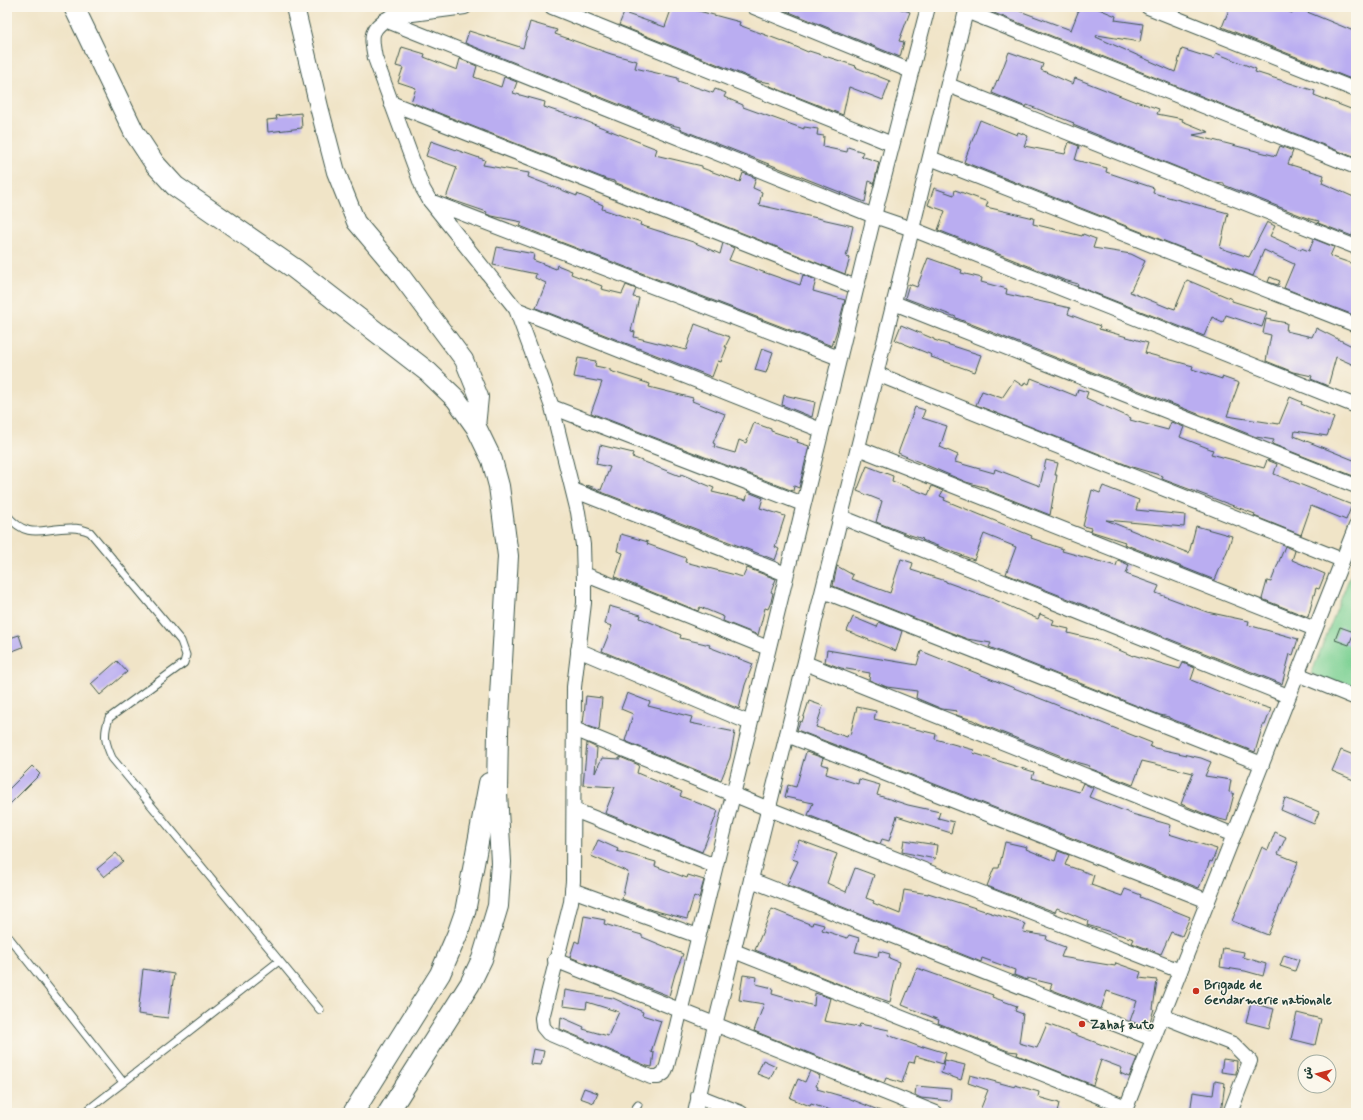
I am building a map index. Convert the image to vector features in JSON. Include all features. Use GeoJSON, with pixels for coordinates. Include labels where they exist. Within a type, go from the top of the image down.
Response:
{"type":"FeatureCollection","features":[{"type":"Feature","properties":{"kind":"main road"},"geometry":{"type":"LineString","coordinates":[[74,7],[134,132],[155,164],[175,186],[295,269],[428,372],[456,399],[476,427],[492,460],[499,486],[508,556],[498,731],[497,793],[501,862],[498,906],[482,959],[470,984],[388,1113]]}},
{"type":"Feature","properties":{"kind":"main road"},"geometry":{"type":"LineString","coordinates":[[353,1113],[440,974],[457,935],[465,912],[498,731]]}},
{"type":"Feature","properties":{"kind":"street"},"geometry":{"type":"LineString","coordinates":[[295,7],[336,172],[356,222],[398,273],[464,360],[479,396],[476,427]]}},
{"type":"Feature","properties":{"kind":"street"},"geometry":{"type":"LineString","coordinates":[[465,7],[390,17],[379,23],[373,31],[372,41],[375,58],[391,103],[418,175],[430,201],[516,309],[552,407],[578,512],[583,545],[584,603],[574,687],[574,810],[572,890],[571,902],[555,960],[542,1018],[543,1027],[548,1033],[652,1077],[658,1077],[664,1073],[667,1066],[856,287],[928,7]]}},
{"type":"Feature","properties":{"kind":"street"},"geometry":{"type":"LineString","coordinates":[[552,7],[892,144]]}},
{"type":"Feature","properties":{"kind":"street"},"geometry":{"type":"LineString","coordinates":[[754,7],[911,71]]}},
{"type":"Feature","properties":{"kind":"street"},"geometry":{"type":"LineString","coordinates":[[1148,7],[1356,90]]}},
{"type":"Feature","properties":{"kind":"street"},"geometry":{"type":"LineString","coordinates":[[694,1113],[966,9],[1356,167]]}},
{"type":"Feature","properties":{"kind":"street"},"geometry":{"type":"LineString","coordinates":[[385,20],[874,216],[912,229],[1356,406]]}},
{"type":"Feature","properties":{"kind":"street"},"geometry":{"type":"LineString","coordinates":[[948,85],[1356,247]]}},
{"type":"Feature","properties":{"kind":"street"},"geometry":{"type":"LineString","coordinates":[[391,103],[856,287]]}},
{"type":"Feature","properties":{"kind":"street"},"geometry":{"type":"LineString","coordinates":[[930,158],[1356,326]]}},
{"type":"Feature","properties":{"kind":"street"},"geometry":{"type":"LineString","coordinates":[[430,201],[839,358]]}},
{"type":"Feature","properties":{"kind":"street"},"geometry":{"type":"LineString","coordinates":[[894,303],[1356,486]]}},
{"type":"Feature","properties":{"kind":"street"},"geometry":{"type":"LineString","coordinates":[[516,309],[822,430]]}},
{"type":"Feature","properties":{"kind":"street"},"geometry":{"type":"LineString","coordinates":[[876,374],[1342,560]]}},
{"type":"Feature","properties":{"kind":"street"},"geometry":{"type":"LineString","coordinates":[[552,407],[803,504]]}},
{"type":"Feature","properties":{"kind":"street"},"geometry":{"type":"LineString","coordinates":[[858,448],[1315,629]]}},
{"type":"Feature","properties":{"kind":"street"},"geometry":{"type":"LineString","coordinates":[[573,490],[786,574]]}},
{"type":"Feature","properties":{"kind":"street"},"geometry":{"type":"LineString","coordinates":[[841,516],[1288,696]]}},
{"type":"Feature","properties":{"kind":"street"},"geometry":{"type":"LineString","coordinates":[[734,950],[1125,1110],[1356,526]]}},
{"type":"Feature","properties":{"kind":"street"},"geometry":{"type":"LineString","coordinates":[[584,574],[768,648]]}},
{"type":"Feature","properties":{"kind":"street"},"geometry":{"type":"LineString","coordinates":[[823,592],[1262,764]]}},
{"type":"Feature","properties":{"kind":"street"},"geometry":{"type":"LineString","coordinates":[[578,650],[750,723]]}},
{"type":"Feature","properties":{"kind":"street"},"geometry":{"type":"LineString","coordinates":[[805,663],[1234,835]]}},
{"type":"Feature","properties":{"kind":"street"},"geometry":{"type":"LineString","coordinates":[[1297,674],[1356,698]]}},
{"type":"Feature","properties":{"kind":"street"},"geometry":{"type":"LineString","coordinates":[[574,729],[769,809],[1180,971]]}},
{"type":"Feature","properties":{"kind":"street"},"geometry":{"type":"LineString","coordinates":[[787,735],[1208,901]]}},
{"type":"Feature","properties":{"kind":"street"},"geometry":{"type":"LineString","coordinates":[[574,810],[715,866]]}},
{"type":"Feature","properties":{"kind":"street"},"geometry":{"type":"LineString","coordinates":[[751,880],[1153,1038]]}},
{"type":"Feature","properties":{"kind":"street"},"geometry":{"type":"LineString","coordinates":[[572,890],[698,936]]}},
{"type":"Feature","properties":{"kind":"street"},"geometry":{"type":"LineString","coordinates":[[555,960],[936,1113]]}},
{"type":"Feature","properties":{"kind":"street"},"geometry":{"type":"LineString","coordinates":[[1162,1016],[1234,1044],[1250,1061],[1230,1113]]}},
{"type":"Feature","properties":{"kind":"street"},"geometry":{"type":"LineString","coordinates":[[698,1096],[741,1113]]}},
{"type":"Feature","properties":{"kind":"lane"},"geometry":{"type":"LineString","coordinates":[[7,515],[23,530],[32,532],[73,528],[90,532],[181,641],[186,655],[184,663],[109,718],[105,729],[106,744],[112,758],[320,1010]]}},
{"type":"Feature","properties":{"kind":"lane"},"geometry":{"type":"LineString","coordinates":[[7,935],[123,1082]]}},
{"type":"Feature","properties":{"kind":"lane"},"geometry":{"type":"LineString","coordinates":[[84,1113],[279,961]]}},
{"type":"Feature","properties":{"kind":"lane"},"geometry":{"type":"LineString","coordinates":[[632,1113],[638,1105]]}},
{"type":"Feature","properties":{"kind":"green space"},"geometry":{"type":"Polygon","coordinates":[[[1356,561],[1356,693],[1311,674],[1356,561]]]}},
{"type":"Feature","properties":{"kind":"building"},"geometry":{"type":"Polygon","coordinates":[[[672,7],[696,7],[695,10],[740,22],[739,25],[808,52],[809,51],[856,66],[855,67],[890,81],[883,100],[849,87],[843,115],[770,86],[771,83],[759,81],[619,25],[624,13],[665,27],[672,7]]]}},
{"type":"Feature","properties":{"kind":"building"},"geometry":{"type":"Polygon","coordinates":[[[777,7],[895,7],[910,12],[899,41],[904,42],[900,57],[777,7]]]}},
{"type":"Feature","properties":{"kind":"building"},"geometry":{"type":"Polygon","coordinates":[[[979,7],[1009,7],[1071,30],[1080,7],[1094,7],[1116,16],[1115,20],[1143,24],[1140,42],[1097,35],[1096,37],[1175,72],[1182,49],[1214,59],[1216,53],[1256,69],[1255,72],[1315,91],[1314,95],[1356,111],[1356,158],[979,7]]]}},
{"type":"Feature","properties":{"kind":"building"},"geometry":{"type":"Polygon","coordinates":[[[1230,7],[1277,7],[1292,13],[1295,7],[1356,32],[1356,81],[1222,27],[1230,7]]]}},
{"type":"Feature","properties":{"kind":"building"},"geometry":{"type":"Polygon","coordinates":[[[530,22],[557,30],[555,34],[611,54],[637,61],[635,68],[678,78],[678,81],[713,93],[715,89],[726,93],[724,97],[743,105],[743,107],[804,129],[804,127],[818,129],[817,135],[824,136],[823,147],[847,152],[848,147],[863,152],[861,156],[879,162],[874,183],[869,181],[865,202],[680,129],[680,127],[668,124],[465,43],[469,31],[523,48],[530,22]]]}},
{"type":"Feature","properties":{"kind":"building"},"geometry":{"type":"Polygon","coordinates":[[[402,47],[425,54],[424,57],[457,70],[460,59],[477,66],[474,77],[501,87],[504,77],[517,82],[513,93],[545,102],[544,107],[583,120],[657,149],[655,155],[702,166],[702,168],[740,182],[743,173],[756,178],[753,188],[762,192],[759,205],[853,226],[846,257],[850,258],[845,274],[614,181],[411,102],[416,88],[398,82],[403,68],[396,66],[402,47]]]}},
{"type":"Feature","properties":{"kind":"building"},"geometry":{"type":"Polygon","coordinates":[[[1009,52],[1043,64],[1041,70],[1073,84],[1075,78],[1136,102],[1159,109],[1157,114],[1183,119],[1182,121],[1209,132],[1193,135],[1276,156],[1280,146],[1293,151],[1288,164],[1324,175],[1322,183],[1356,198],[1356,224],[1352,236],[1318,223],[1319,221],[1307,218],[1224,185],[1224,183],[1214,182],[1073,125],[1074,123],[1027,105],[1026,107],[992,93],[1009,52]]]}},
{"type":"Feature","properties":{"kind":"building"},"geometry":{"type":"Polygon","coordinates":[[[301,113],[302,128],[268,132],[267,120],[277,119],[276,116],[301,113]]]}},
{"type":"Feature","properties":{"kind":"building"},"geometry":{"type":"Polygon","coordinates":[[[980,120],[1017,135],[1018,132],[1028,136],[1024,146],[1065,154],[1069,142],[1079,146],[1075,160],[1107,168],[1106,172],[1154,188],[1153,193],[1228,213],[1220,248],[1249,257],[1267,222],[1275,226],[1270,236],[1301,250],[1301,248],[1309,251],[1314,239],[1334,247],[1330,256],[1356,265],[1356,316],[1284,288],[1294,264],[1264,250],[1253,276],[964,162],[980,120]]]}},
{"type":"Feature","properties":{"kind":"building"},"geometry":{"type":"Polygon","coordinates":[[[431,141],[485,160],[483,165],[529,173],[528,177],[577,196],[577,194],[603,205],[602,209],[641,222],[640,225],[693,242],[720,254],[723,243],[734,248],[729,260],[800,285],[803,275],[816,280],[813,291],[845,300],[832,346],[520,226],[522,222],[492,216],[486,214],[487,212],[446,198],[457,167],[426,156],[431,141]]]}},
{"type":"Feature","properties":{"kind":"building"},"geometry":{"type":"Polygon","coordinates":[[[934,188],[954,195],[955,190],[988,202],[986,207],[1034,218],[1033,224],[1082,236],[1083,234],[1096,239],[1093,248],[1131,254],[1145,261],[1130,292],[1175,309],[1187,280],[1232,299],[1232,301],[1267,312],[1262,327],[1226,315],[1223,322],[1212,317],[1204,336],[1077,286],[1078,284],[1064,280],[938,230],[945,211],[928,205],[934,188]]]}},
{"type":"Feature","properties":{"kind":"building"},"geometry":{"type":"Polygon","coordinates":[[[497,247],[534,254],[533,260],[556,269],[557,265],[572,271],[571,274],[602,286],[601,289],[622,294],[626,285],[636,289],[633,297],[639,298],[631,331],[635,332],[634,337],[686,350],[695,324],[730,337],[725,347],[727,347],[721,362],[718,361],[712,377],[536,308],[546,283],[535,278],[536,274],[493,265],[497,247]]]}},
{"type":"Feature","properties":{"kind":"building"},"geometry":{"type":"Polygon","coordinates":[[[928,258],[962,270],[961,273],[982,278],[981,282],[1007,289],[1006,294],[1070,308],[1068,314],[1100,326],[1099,329],[1148,343],[1145,353],[1193,366],[1192,369],[1239,383],[1227,416],[1279,424],[1290,397],[1302,402],[1301,404],[1334,418],[1327,436],[1295,431],[1294,436],[1356,461],[1356,477],[1272,444],[1274,440],[1256,437],[905,298],[909,284],[917,287],[928,258]]]}},
{"type":"Feature","properties":{"kind":"building"},"geometry":{"type":"Polygon","coordinates":[[[1270,277],[1280,281],[1278,285],[1268,282],[1270,277]]]}},
{"type":"Feature","properties":{"kind":"building"},"geometry":{"type":"Polygon","coordinates":[[[1266,319],[1287,323],[1286,331],[1312,337],[1316,328],[1356,348],[1356,366],[1336,357],[1328,386],[1311,379],[1312,376],[1293,372],[1266,361],[1271,335],[1263,333],[1266,319]]]}},
{"type":"Feature","properties":{"kind":"building"},"geometry":{"type":"Polygon","coordinates":[[[901,325],[934,340],[981,355],[975,372],[931,357],[932,355],[895,340],[901,325]]]}},
{"type":"Feature","properties":{"kind":"building"},"geometry":{"type":"Polygon","coordinates":[[[762,348],[773,352],[766,373],[755,370],[762,348]]]}},
{"type":"Feature","properties":{"kind":"building"},"geometry":{"type":"Polygon","coordinates":[[[578,358],[596,361],[595,366],[610,369],[610,371],[650,384],[649,387],[693,398],[692,401],[725,414],[713,443],[715,444],[714,447],[735,453],[739,440],[746,443],[754,423],[771,429],[771,431],[798,440],[797,442],[809,446],[799,488],[794,486],[793,491],[591,413],[602,382],[574,377],[578,358]]]}},
{"type":"Feature","properties":{"kind":"building"},"geometry":{"type":"Polygon","coordinates":[[[1031,378],[1076,396],[1078,389],[1088,392],[1086,398],[1131,418],[1130,420],[1168,430],[1171,422],[1184,427],[1180,437],[1213,450],[1211,454],[1264,468],[1267,460],[1277,464],[1274,474],[1352,505],[1346,520],[1311,506],[1301,535],[1254,516],[1255,514],[1162,479],[1163,476],[1132,467],[976,405],[982,391],[1002,398],[1014,380],[1023,386],[1025,382],[1029,384],[1031,378]]]}},
{"type":"Feature","properties":{"kind":"building"},"geometry":{"type":"Polygon","coordinates":[[[784,395],[815,402],[812,417],[782,405],[784,395]]]}},
{"type":"Feature","properties":{"kind":"building"},"geometry":{"type":"Polygon","coordinates":[[[915,407],[925,410],[922,418],[947,426],[940,447],[958,455],[955,462],[994,473],[995,469],[1040,486],[1046,460],[1058,463],[1050,515],[987,490],[987,488],[966,482],[898,453],[915,407]]]}},
{"type":"Feature","properties":{"kind":"building"},"geometry":{"type":"Polygon","coordinates":[[[600,445],[633,453],[632,457],[680,476],[681,474],[714,488],[712,492],[746,500],[748,492],[763,498],[760,508],[785,516],[775,547],[779,549],[775,560],[586,486],[587,485],[601,490],[610,467],[596,464],[600,445]]]}},
{"type":"Feature","properties":{"kind":"building"},"geometry":{"type":"Polygon","coordinates":[[[867,466],[893,476],[892,481],[928,495],[932,486],[943,491],[940,496],[945,498],[944,500],[1032,536],[1031,538],[1063,549],[1062,551],[1116,566],[1118,560],[1129,565],[1126,574],[1159,586],[1156,593],[1207,612],[1249,621],[1248,625],[1298,639],[1293,655],[1290,654],[1282,684],[1006,574],[1016,547],[984,534],[974,560],[876,522],[882,501],[857,491],[867,466]]]}},
{"type":"Feature","properties":{"kind":"building"},"geometry":{"type":"Polygon","coordinates":[[[1103,486],[1139,500],[1136,510],[1185,515],[1184,527],[1106,520],[1186,552],[1189,553],[1196,526],[1232,536],[1215,580],[1124,544],[1125,542],[1090,531],[1091,528],[1083,526],[1092,490],[1100,493],[1103,486]]]}},
{"type":"Feature","properties":{"kind":"building"},"geometry":{"type":"Polygon","coordinates":[[[621,534],[648,542],[647,544],[686,558],[685,562],[743,577],[747,568],[776,579],[771,592],[773,593],[771,602],[768,609],[765,608],[758,635],[723,621],[724,617],[700,607],[698,611],[615,577],[623,553],[617,551],[621,534]]]}},
{"type":"Feature","properties":{"kind":"building"},"geometry":{"type":"Polygon","coordinates":[[[1285,546],[1295,551],[1292,560],[1325,574],[1319,589],[1316,588],[1308,617],[1262,599],[1267,581],[1271,582],[1285,546]]]}},
{"type":"Feature","properties":{"kind":"building"},"geometry":{"type":"Polygon","coordinates":[[[901,559],[913,563],[911,570],[946,581],[993,599],[1038,619],[1040,614],[1054,620],[1052,625],[1069,629],[1068,633],[1093,639],[1133,656],[1180,669],[1183,663],[1195,668],[1191,680],[1225,694],[1271,709],[1265,725],[1263,725],[1255,752],[989,647],[991,643],[967,639],[833,586],[837,566],[853,575],[851,579],[890,593],[901,559]]]}},
{"type":"Feature","properties":{"kind":"building"},"geometry":{"type":"Polygon","coordinates":[[[609,606],[641,615],[640,618],[681,635],[680,638],[710,645],[709,647],[753,664],[745,685],[739,709],[602,651],[612,626],[605,624],[609,606]]]}},
{"type":"Feature","properties":{"kind":"building"},"geometry":{"type":"Polygon","coordinates":[[[853,617],[877,627],[879,622],[902,631],[896,651],[847,631],[853,617]]]}},
{"type":"Feature","properties":{"kind":"building"},"geometry":{"type":"Polygon","coordinates":[[[1340,627],[1354,632],[1349,645],[1335,640],[1340,627]]]}},
{"type":"Feature","properties":{"kind":"building"},"geometry":{"type":"Polygon","coordinates":[[[19,635],[23,647],[10,652],[7,645],[7,639],[19,635]]]}},
{"type":"Feature","properties":{"kind":"building"},"geometry":{"type":"Polygon","coordinates":[[[827,650],[917,665],[921,651],[1152,743],[1150,747],[1201,758],[1211,762],[1205,776],[1231,780],[1229,792],[1234,794],[1227,821],[1212,817],[1181,804],[1193,773],[1142,761],[1133,785],[1089,768],[1090,766],[1079,763],[973,720],[956,715],[957,711],[942,709],[916,698],[917,691],[887,687],[869,680],[870,673],[841,668],[825,662],[827,650]]]}},
{"type":"Feature","properties":{"kind":"building"},"geometry":{"type":"Polygon","coordinates":[[[117,661],[127,672],[100,695],[91,684],[117,661]]]}},
{"type":"Feature","properties":{"kind":"building"},"geometry":{"type":"Polygon","coordinates":[[[627,693],[650,702],[648,706],[692,717],[690,723],[735,732],[730,758],[721,780],[625,741],[633,714],[621,709],[627,693]]]}},
{"type":"Feature","properties":{"kind":"building"},"geometry":{"type":"Polygon","coordinates":[[[586,696],[602,698],[599,730],[583,724],[586,696]]]}},
{"type":"Feature","properties":{"kind":"building"},"geometry":{"type":"Polygon","coordinates":[[[809,701],[823,706],[816,727],[847,737],[848,734],[850,735],[857,707],[876,711],[874,719],[936,734],[935,739],[974,750],[973,753],[1034,772],[1032,778],[1079,792],[1083,783],[1093,788],[1089,797],[1132,814],[1171,825],[1169,834],[1217,849],[1212,862],[1210,861],[1199,888],[797,730],[800,721],[802,722],[809,701]]]}},
{"type":"Feature","properties":{"kind":"building"},"geometry":{"type":"Polygon","coordinates":[[[587,743],[597,748],[595,773],[602,758],[620,759],[620,757],[639,765],[637,773],[682,792],[680,796],[718,811],[702,852],[605,813],[615,787],[583,785],[587,743]]]}},
{"type":"Feature","properties":{"kind":"building"},"geometry":{"type":"Polygon","coordinates":[[[1341,750],[1356,756],[1356,781],[1332,771],[1341,750]]]}},
{"type":"Feature","properties":{"kind":"building"},"geometry":{"type":"Polygon","coordinates":[[[806,752],[823,758],[821,764],[828,766],[826,774],[858,784],[859,779],[880,785],[877,795],[908,805],[940,812],[938,818],[954,822],[951,833],[897,816],[889,841],[882,839],[880,844],[808,815],[813,803],[785,797],[788,785],[796,787],[806,752]]]}},
{"type":"Feature","properties":{"kind":"building"},"geometry":{"type":"Polygon","coordinates":[[[32,766],[40,774],[7,807],[7,791],[32,766]]]}},
{"type":"Feature","properties":{"kind":"building"},"geometry":{"type":"Polygon","coordinates":[[[1285,798],[1319,812],[1314,824],[1281,810],[1285,798]]]}},
{"type":"Feature","properties":{"kind":"building"},"geometry":{"type":"Polygon","coordinates":[[[1275,832],[1286,837],[1278,854],[1298,862],[1268,935],[1232,921],[1262,847],[1268,850],[1275,832]]]}},
{"type":"Feature","properties":{"kind":"building"},"geometry":{"type":"Polygon","coordinates":[[[598,840],[618,849],[617,851],[656,862],[655,866],[687,878],[688,875],[704,880],[699,898],[694,896],[687,919],[652,910],[622,899],[628,872],[591,856],[598,840]]]}},
{"type":"Feature","properties":{"kind":"building"},"geometry":{"type":"Polygon","coordinates":[[[799,840],[837,854],[827,883],[846,892],[855,868],[874,875],[866,898],[874,901],[873,903],[900,914],[904,890],[928,893],[1026,924],[1023,932],[1047,936],[1046,940],[1065,947],[1061,957],[1115,966],[1116,963],[1141,972],[1139,978],[1157,980],[1154,1009],[1148,1028],[1130,1021],[1137,1001],[1107,991],[1101,1009],[1050,989],[1052,984],[1027,978],[1027,980],[1014,975],[1015,970],[982,958],[981,962],[949,948],[943,947],[787,885],[798,861],[792,859],[799,840]]]}},
{"type":"Feature","properties":{"kind":"building"},"geometry":{"type":"Polygon","coordinates":[[[904,840],[937,845],[935,859],[902,852],[904,840]]]}},
{"type":"Feature","properties":{"kind":"building"},"geometry":{"type":"Polygon","coordinates":[[[1005,842],[1027,847],[1026,849],[1055,861],[1058,851],[1069,855],[1065,865],[1094,875],[1091,885],[1122,896],[1125,889],[1141,895],[1140,897],[1190,917],[1182,936],[1171,932],[1161,954],[1132,943],[1134,939],[1087,925],[1088,921],[1057,908],[1055,912],[987,886],[994,868],[999,868],[1005,842]]]}},
{"type":"Feature","properties":{"kind":"building"},"geometry":{"type":"Polygon","coordinates":[[[116,853],[123,861],[104,877],[97,869],[116,853]]]}},
{"type":"Feature","properties":{"kind":"building"},"geometry":{"type":"Polygon","coordinates":[[[772,909],[812,925],[813,922],[824,925],[822,930],[847,938],[849,935],[859,938],[855,952],[878,957],[879,951],[890,954],[889,958],[899,962],[890,1002],[849,988],[755,950],[772,909]]]}},
{"type":"Feature","properties":{"kind":"building"},"geometry":{"type":"Polygon","coordinates":[[[584,916],[605,920],[604,924],[642,935],[642,937],[683,954],[675,974],[669,996],[570,957],[575,941],[579,943],[584,916]]]}},
{"type":"Feature","properties":{"kind":"building"},"geometry":{"type":"Polygon","coordinates":[[[1223,948],[1244,952],[1243,957],[1266,964],[1263,976],[1245,971],[1220,967],[1223,948]]]}},
{"type":"Feature","properties":{"kind":"building"},"geometry":{"type":"Polygon","coordinates":[[[1284,955],[1299,960],[1295,971],[1280,966],[1284,955]]]}},
{"type":"Feature","properties":{"kind":"building"},"geometry":{"type":"Polygon","coordinates":[[[917,968],[993,995],[992,997],[1017,1006],[1015,1011],[1023,1014],[1019,1043],[1037,1048],[1047,1024],[1137,1058],[1129,1077],[1120,1073],[1122,1068],[1101,1060],[1093,1085],[1017,1055],[1018,1052],[1008,1051],[938,1023],[939,1020],[902,1005],[917,968]]]}},
{"type":"Feature","properties":{"kind":"building"},"geometry":{"type":"Polygon","coordinates":[[[143,969],[174,974],[168,1018],[138,1014],[143,969]]]}},
{"type":"Feature","properties":{"kind":"building"},"geometry":{"type":"Polygon","coordinates":[[[743,975],[757,977],[756,984],[773,988],[772,994],[814,1006],[815,993],[830,998],[824,1021],[859,1027],[860,1024],[889,1030],[888,1035],[923,1048],[923,1046],[946,1053],[943,1064],[916,1056],[914,1063],[909,1062],[902,1083],[886,1078],[884,1083],[754,1031],[764,1004],[739,1000],[743,975]]]}},
{"type":"Feature","properties":{"kind":"building"},"geometry":{"type":"Polygon","coordinates":[[[565,990],[613,998],[643,1012],[642,1015],[661,1021],[651,1052],[654,1053],[652,1067],[560,1029],[561,1017],[584,1027],[583,1029],[608,1036],[619,1012],[587,1002],[586,1009],[563,1006],[565,990]]]}},
{"type":"Feature","properties":{"kind":"building"},"geometry":{"type":"Polygon","coordinates":[[[1251,1003],[1274,1009],[1269,1028],[1246,1022],[1251,1003]]]}},
{"type":"Feature","properties":{"kind":"building"},"geometry":{"type":"Polygon","coordinates":[[[1297,1013],[1321,1019],[1315,1045],[1291,1039],[1297,1013]]]}},
{"type":"Feature","properties":{"kind":"building"},"geometry":{"type":"Polygon","coordinates":[[[533,1049],[544,1051],[541,1065],[530,1064],[533,1049]]]}},
{"type":"Feature","properties":{"kind":"building"},"geometry":{"type":"Polygon","coordinates":[[[1223,1059],[1237,1061],[1236,1074],[1221,1072],[1223,1059]]]}},
{"type":"Feature","properties":{"kind":"building"},"geometry":{"type":"Polygon","coordinates":[[[763,1060],[776,1066],[770,1079],[757,1074],[763,1060]]]}},
{"type":"Feature","properties":{"kind":"building"},"geometry":{"type":"Polygon","coordinates":[[[945,1060],[965,1065],[961,1080],[941,1073],[945,1060]]]}},
{"type":"Feature","properties":{"kind":"building"},"geometry":{"type":"Polygon","coordinates":[[[810,1071],[820,1076],[816,1086],[818,1087],[817,1089],[848,1098],[883,1113],[833,1113],[833,1111],[811,1104],[810,1106],[790,1098],[798,1079],[805,1082],[810,1071]]]}},
{"type":"Feature","properties":{"kind":"building"},"geometry":{"type":"Polygon","coordinates":[[[970,1075],[1039,1092],[1038,1097],[1059,1103],[1057,1113],[979,1113],[988,1090],[968,1083],[970,1075]]]}},
{"type":"Feature","properties":{"kind":"building"},"geometry":{"type":"Polygon","coordinates":[[[1215,1081],[1225,1083],[1221,1113],[1190,1113],[1193,1092],[1213,1095],[1215,1081]]]}},
{"type":"Feature","properties":{"kind":"building"},"geometry":{"type":"Polygon","coordinates":[[[916,1086],[951,1089],[950,1101],[921,1098],[915,1095],[916,1086]]]}},
{"type":"Feature","properties":{"kind":"building"},"geometry":{"type":"Polygon","coordinates":[[[584,1088],[598,1093],[594,1103],[580,1098],[584,1088]]]}},
{"type":"Feature","properties":{"kind":"place","name":"Brigade de Gendarmerie nationale"},"geometry":{"type":"Point","coordinates":[1196,991]}},
{"type":"Feature","properties":{"kind":"place","name":"Zahaf auto"},"geometry":{"type":"Point","coordinates":[1082,1024]}}]}
